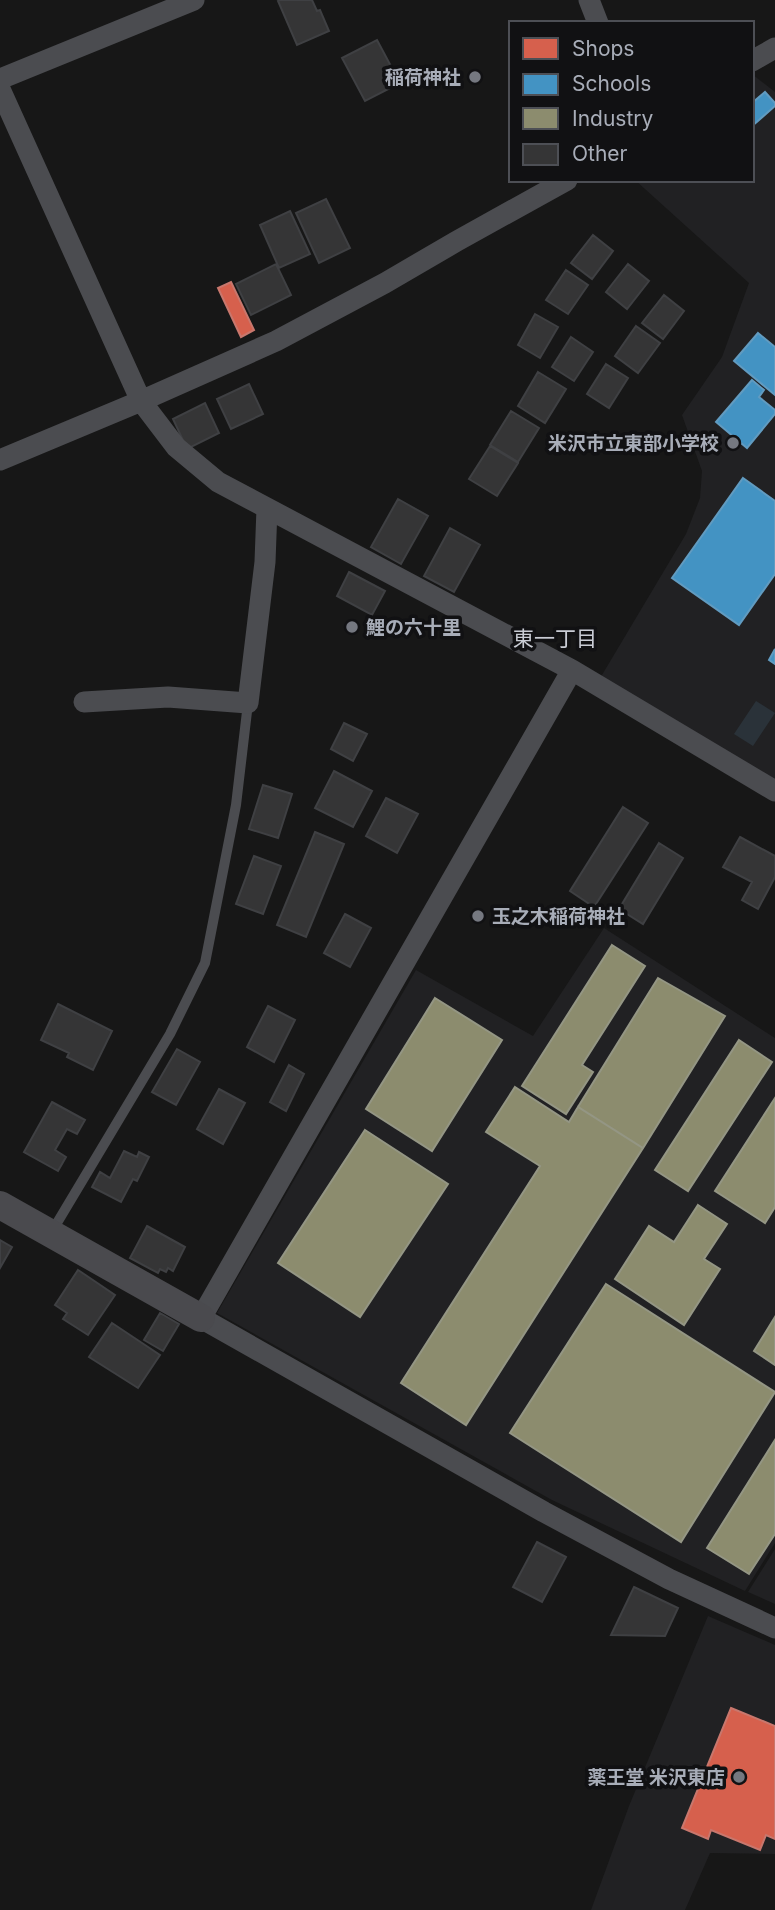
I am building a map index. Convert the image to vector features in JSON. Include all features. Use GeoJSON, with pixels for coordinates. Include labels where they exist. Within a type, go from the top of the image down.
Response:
{"type":"FeatureCollection","features":[{"type":"Feature","properties":{"kind":"street"},"geometry":{"type":"LineString","coordinates":[[0,79],[194,0]]}},
{"type":"Feature","properties":{"kind":"street"},"geometry":{"type":"LineString","coordinates":[[589,0],[597,21]]}},
{"type":"Feature","properties":{"kind":"street"},"geometry":{"type":"LineString","coordinates":[[754,60],[775,48]]}},
{"type":"Feature","properties":{"kind":"street"},"geometry":{"type":"LineString","coordinates":[[0,89],[141,401],[176,447],[218,482],[572,670],[775,791]]}},
{"type":"Feature","properties":{"kind":"street"},"geometry":{"type":"LineString","coordinates":[[0,460],[276,341],[385,284],[563,182]]}},
{"type":"Feature","properties":{"kind":"street"},"geometry":{"type":"LineString","coordinates":[[84,702],[168,697],[248,703],[265,562],[267,508]]}},
{"type":"Feature","properties":{"kind":"street"},"geometry":{"type":"LineString","coordinates":[[201,1318],[572,670]]}},
{"type":"Feature","properties":{"kind":"street"},"geometry":{"type":"LineString","coordinates":[[0,1205],[565,1524],[669,1579],[775,1628]]}},
{"type":"Feature","properties":{"kind":"lane"},"geometry":{"type":"LineString","coordinates":[[50,1234],[170,1034],[205,964],[236,805],[248,703]]}},
{"type":"Feature","properties":{"kind":"shaded area","name":"米沢市立東部小学校"},"geometry":{"type":"Polygon","coordinates":[[[754,76],[775,92],[775,784],[599,680],[686,534],[700,498],[702,471],[682,415],[722,357],[749,283],[637,182],[754,182],[754,76]]]}},
{"type":"Feature","properties":{"kind":"shaded area"},"geometry":{"type":"Polygon","coordinates":[[[756,701],[775,713],[753,746],[734,734],[756,701]]]}},
{"type":"Feature","properties":{"kind":"shaded area"},"geometry":{"type":"Polygon","coordinates":[[[604,928],[775,1038],[775,1543],[745,1591],[552,1500],[217,1313],[416,970],[533,1036],[604,928]]]}},
{"type":"Feature","properties":{"kind":"shaded area"},"geometry":{"type":"Polygon","coordinates":[[[775,1549],[775,1604],[748,1592],[775,1549]]]}},
{"type":"Feature","properties":{"kind":"shaded area","name":"薬王堂 米沢東店"},"geometry":{"type":"Polygon","coordinates":[[[708,1616],[775,1645],[775,1854],[710,1853],[685,1910],[591,1910],[629,1806],[708,1616]]]}},
{"type":"Feature","properties":{"kind":"building: Shops"},"geometry":{"type":"Polygon","coordinates":[[[231,282],[254,330],[241,337],[218,288],[231,282]]]}},
{"type":"Feature","properties":{"kind":"building: Shops","name":"薬王堂 米沢東店"},"geometry":{"type":"Polygon","coordinates":[[[731,1708],[775,1726],[775,1839],[766,1835],[760,1850],[711,1830],[708,1839],[682,1828],[731,1708]]]}},
{"type":"Feature","properties":{"kind":"building: Schools"},"geometry":{"type":"Polygon","coordinates":[[[765,92],[775,106],[754,124],[754,101],[765,92]]]}},
{"type":"Feature","properties":{"kind":"building: Schools"},"geometry":{"type":"Polygon","coordinates":[[[758,333],[775,347],[775,395],[734,361],[758,333]]]}},
{"type":"Feature","properties":{"kind":"building: Schools"},"geometry":{"type":"Polygon","coordinates":[[[752,380],[764,390],[759,397],[775,410],[775,414],[747,448],[716,422],[752,380]]]}},
{"type":"Feature","properties":{"kind":"building: Schools"},"geometry":{"type":"Polygon","coordinates":[[[743,478],[775,501],[775,574],[739,625],[672,578],[743,478]]]}},
{"type":"Feature","properties":{"kind":"building: Schools"},"geometry":{"type":"Polygon","coordinates":[[[775,649],[775,664],[769,660],[775,649]]]}},
{"type":"Feature","properties":{"kind":"building: Industry"},"geometry":{"type":"Polygon","coordinates":[[[612,945],[645,966],[582,1065],[593,1072],[566,1114],[522,1086],[612,945]]]}},
{"type":"Feature","properties":{"kind":"building: Industry"},"geometry":{"type":"Polygon","coordinates":[[[658,978],[725,1016],[643,1148],[578,1107],[658,978]]]}},
{"type":"Feature","properties":{"kind":"building: Industry"},"geometry":{"type":"Polygon","coordinates":[[[435,998],[502,1040],[432,1151],[366,1109],[435,998]]]}},
{"type":"Feature","properties":{"kind":"building: Industry"},"geometry":{"type":"Polygon","coordinates":[[[739,1040],[772,1062],[688,1191],[655,1170],[739,1040]]]}},
{"type":"Feature","properties":{"kind":"building: Industry"},"geometry":{"type":"Polygon","coordinates":[[[515,1087],[569,1122],[578,1107],[643,1148],[466,1425],[401,1383],[540,1166],[486,1132],[515,1087]]]}},
{"type":"Feature","properties":{"kind":"building: Industry"},"geometry":{"type":"Polygon","coordinates":[[[775,1098],[775,1207],[765,1223],[715,1191],[775,1098]]]}},
{"type":"Feature","properties":{"kind":"building: Industry"},"geometry":{"type":"Polygon","coordinates":[[[365,1130],[448,1184],[360,1317],[278,1263],[365,1130]]]}},
{"type":"Feature","properties":{"kind":"building: Industry"},"geometry":{"type":"Polygon","coordinates":[[[698,1205],[727,1224],[704,1259],[720,1269],[684,1325],[615,1279],[649,1226],[674,1242],[698,1205]]]}},
{"type":"Feature","properties":{"kind":"building: Industry"},"geometry":{"type":"Polygon","coordinates":[[[606,1284],[775,1392],[681,1542],[510,1433],[606,1284]]]}},
{"type":"Feature","properties":{"kind":"building: Industry"},"geometry":{"type":"Polygon","coordinates":[[[775,1317],[775,1365],[754,1351],[775,1317]]]}},
{"type":"Feature","properties":{"kind":"building: Industry"},"geometry":{"type":"Polygon","coordinates":[[[775,1440],[775,1534],[749,1574],[707,1548],[775,1440]]]}},
{"type":"Feature","properties":{"kind":"building: Other"},"geometry":{"type":"Polygon","coordinates":[[[312,0],[317,11],[320,10],[329,31],[297,45],[278,1],[312,0]]]}},
{"type":"Feature","properties":{"kind":"building: Other"},"geometry":{"type":"Polygon","coordinates":[[[377,40],[400,83],[365,101],[342,58],[377,40]]]}},
{"type":"Feature","properties":{"kind":"building: Other"},"geometry":{"type":"Polygon","coordinates":[[[326,199],[350,248],[319,263],[296,213],[326,199]]]}},
{"type":"Feature","properties":{"kind":"building: Other"},"geometry":{"type":"Polygon","coordinates":[[[290,211],[310,254],[279,268],[260,225],[290,211]]]}},
{"type":"Feature","properties":{"kind":"building: Other"},"geometry":{"type":"Polygon","coordinates":[[[593,235],[613,251],[592,279],[571,263],[593,235]]]}},
{"type":"Feature","properties":{"kind":"building: Other"},"geometry":{"type":"Polygon","coordinates":[[[276,264],[291,295],[251,315],[236,284],[276,264]]]}},
{"type":"Feature","properties":{"kind":"building: Other"},"geometry":{"type":"Polygon","coordinates":[[[628,264],[649,281],[627,309],[606,292],[628,264]]]}},
{"type":"Feature","properties":{"kind":"building: Other"},"geometry":{"type":"Polygon","coordinates":[[[566,270],[588,285],[568,314],[546,300],[566,270]]]}},
{"type":"Feature","properties":{"kind":"building: Other"},"geometry":{"type":"Polygon","coordinates":[[[664,295],[684,311],[663,339],[642,323],[664,295]]]}},
{"type":"Feature","properties":{"kind":"building: Other"},"geometry":{"type":"Polygon","coordinates":[[[535,314],[558,327],[540,358],[518,345],[535,314]]]}},
{"type":"Feature","properties":{"kind":"building: Other"},"geometry":{"type":"Polygon","coordinates":[[[636,326],[660,343],[638,373],[615,356],[636,326]]]}},
{"type":"Feature","properties":{"kind":"building: Other"},"geometry":{"type":"Polygon","coordinates":[[[571,337],[593,352],[574,381],[552,367],[571,337]]]}},
{"type":"Feature","properties":{"kind":"building: Other"},"geometry":{"type":"Polygon","coordinates":[[[606,364],[628,378],[609,408],[587,394],[606,364]]]}},
{"type":"Feature","properties":{"kind":"building: Other"},"geometry":{"type":"Polygon","coordinates":[[[538,372],[566,389],[545,423],[518,406],[538,372]]]}},
{"type":"Feature","properties":{"kind":"building: Other"},"geometry":{"type":"Polygon","coordinates":[[[249,384],[263,414],[231,429],[217,399],[249,384]]]}},
{"type":"Feature","properties":{"kind":"building: Other"},"geometry":{"type":"Polygon","coordinates":[[[205,403],[219,433],[187,449],[173,419],[205,403]]]}},
{"type":"Feature","properties":{"kind":"building: Other"},"geometry":{"type":"Polygon","coordinates":[[[511,411],[539,428],[518,462],[490,445],[511,411]]]}},
{"type":"Feature","properties":{"kind":"building: Other"},"geometry":{"type":"Polygon","coordinates":[[[490,446],[518,463],[497,496],[469,479],[490,446]]]}},
{"type":"Feature","properties":{"kind":"building: Other"},"geometry":{"type":"Polygon","coordinates":[[[398,499],[428,516],[401,564],[371,547],[398,499]]]}},
{"type":"Feature","properties":{"kind":"building: Other"},"geometry":{"type":"Polygon","coordinates":[[[450,528],[480,545],[454,592],[424,576],[450,528]]]}},
{"type":"Feature","properties":{"kind":"building: Other"},"geometry":{"type":"Polygon","coordinates":[[[349,572],[385,591],[372,615],[337,596],[349,572]]]}},
{"type":"Feature","properties":{"kind":"building: Other"},"geometry":{"type":"Polygon","coordinates":[[[344,723],[367,734],[353,761],[331,749],[344,723]]]}},
{"type":"Feature","properties":{"kind":"building: Other"},"geometry":{"type":"Polygon","coordinates":[[[334,771],[372,791],[353,827],[315,808],[334,771]]]}},
{"type":"Feature","properties":{"kind":"building: Other"},"geometry":{"type":"Polygon","coordinates":[[[263,785],[292,794],[278,838],[249,829],[263,785]]]}},
{"type":"Feature","properties":{"kind":"building: Other"},"geometry":{"type":"Polygon","coordinates":[[[386,798],[418,814],[397,853],[366,836],[386,798]]]}},
{"type":"Feature","properties":{"kind":"building: Other"},"geometry":{"type":"Polygon","coordinates":[[[623,807],[648,823],[594,907],[570,891],[623,807]]]}},
{"type":"Feature","properties":{"kind":"building: Other"},"geometry":{"type":"Polygon","coordinates":[[[315,832],[344,844],[306,937],[277,925],[315,832]]]}},
{"type":"Feature","properties":{"kind":"building: Other"},"geometry":{"type":"Polygon","coordinates":[[[740,837],[775,856],[775,877],[758,909],[742,900],[752,882],[723,867],[740,837]]]}},
{"type":"Feature","properties":{"kind":"building: Other"},"geometry":{"type":"Polygon","coordinates":[[[659,843],[683,858],[643,924],[619,909],[659,843]]]}},
{"type":"Feature","properties":{"kind":"building: Other"},"geometry":{"type":"Polygon","coordinates":[[[254,856],[281,866],[263,914],[236,904],[254,856]]]}},
{"type":"Feature","properties":{"kind":"building: Other"},"geometry":{"type":"Polygon","coordinates":[[[345,914],[371,928],[350,967],[324,953],[345,914]]]}},
{"type":"Feature","properties":{"kind":"building: Other"},"geometry":{"type":"Polygon","coordinates":[[[58,1004],[112,1031],[93,1070],[67,1057],[69,1053],[41,1040],[58,1004]]]}},
{"type":"Feature","properties":{"kind":"building: Other"},"geometry":{"type":"Polygon","coordinates":[[[268,1006],[295,1020],[274,1062],[247,1047],[268,1006]]]}},
{"type":"Feature","properties":{"kind":"building: Other"},"geometry":{"type":"Polygon","coordinates":[[[177,1049],[200,1062],[176,1105],[152,1092],[177,1049]]]}},
{"type":"Feature","properties":{"kind":"building: Other"},"geometry":{"type":"Polygon","coordinates":[[[289,1065],[304,1074],[286,1111],[270,1102],[289,1065]]]}},
{"type":"Feature","properties":{"kind":"building: Other"},"geometry":{"type":"Polygon","coordinates":[[[219,1089],[245,1103],[223,1144],[197,1129],[219,1089]]]}},
{"type":"Feature","properties":{"kind":"building: Other"},"geometry":{"type":"Polygon","coordinates":[[[52,1102],[85,1120],[77,1134],[67,1129],[55,1150],[66,1157],[58,1171],[24,1152],[52,1102]]]}},
{"type":"Feature","properties":{"kind":"building: Other"},"geometry":{"type":"Polygon","coordinates":[[[124,1151],[137,1157],[139,1152],[149,1157],[137,1181],[133,1179],[121,1202],[92,1187],[100,1172],[110,1178],[124,1151]]]}},
{"type":"Feature","properties":{"kind":"building: Other"},"geometry":{"type":"Polygon","coordinates":[[[147,1226],[185,1247],[173,1271],[168,1268],[166,1272],[160,1269],[158,1273],[130,1258],[147,1226]]]}},
{"type":"Feature","properties":{"kind":"building: Other"},"geometry":{"type":"Polygon","coordinates":[[[0,1240],[12,1247],[0,1268],[0,1240]]]}},
{"type":"Feature","properties":{"kind":"building: Other"},"geometry":{"type":"Polygon","coordinates":[[[78,1270],[115,1295],[88,1335],[63,1319],[67,1313],[55,1305],[78,1270]]]}},
{"type":"Feature","properties":{"kind":"building: Other"},"geometry":{"type":"Polygon","coordinates":[[[160,1313],[179,1324],[163,1351],[144,1340],[160,1313]]]}},
{"type":"Feature","properties":{"kind":"building: Other"},"geometry":{"type":"Polygon","coordinates":[[[112,1323],[160,1355],[138,1388],[89,1357],[112,1323]]]}},
{"type":"Feature","properties":{"kind":"building: Other"},"geometry":{"type":"Polygon","coordinates":[[[537,1542],[566,1557],[542,1602],[513,1587],[537,1542]]]}},
{"type":"Feature","properties":{"kind":"building: Other"},"geometry":{"type":"Polygon","coordinates":[[[634,1587],[678,1608],[665,1636],[611,1635],[634,1587]]]}},
{"type":"Feature","properties":{"kind":"place","name":"稲荷神社"},"geometry":{"type":"Point","coordinates":[475,77]}},
{"type":"Feature","properties":{"kind":"place","name":"米沢市立東部小学校"},"geometry":{"type":"Point","coordinates":[733,443]}},
{"type":"Feature","properties":{"kind":"place","name":"鯉の六十里"},"geometry":{"type":"Point","coordinates":[352,627]}},
{"type":"Feature","properties":{"kind":"place","name":"玉之木稲荷神社"},"geometry":{"type":"Point","coordinates":[478,916]}},
{"type":"Feature","properties":{"kind":"place","name":"薬王堂 米沢東店"},"geometry":{"type":"Point","coordinates":[739,1777]}},
{"type":"Feature","properties":{"kind":"district","name":"東一丁目"},"geometry":{"type":"Point","coordinates":[555,638]}}]}
